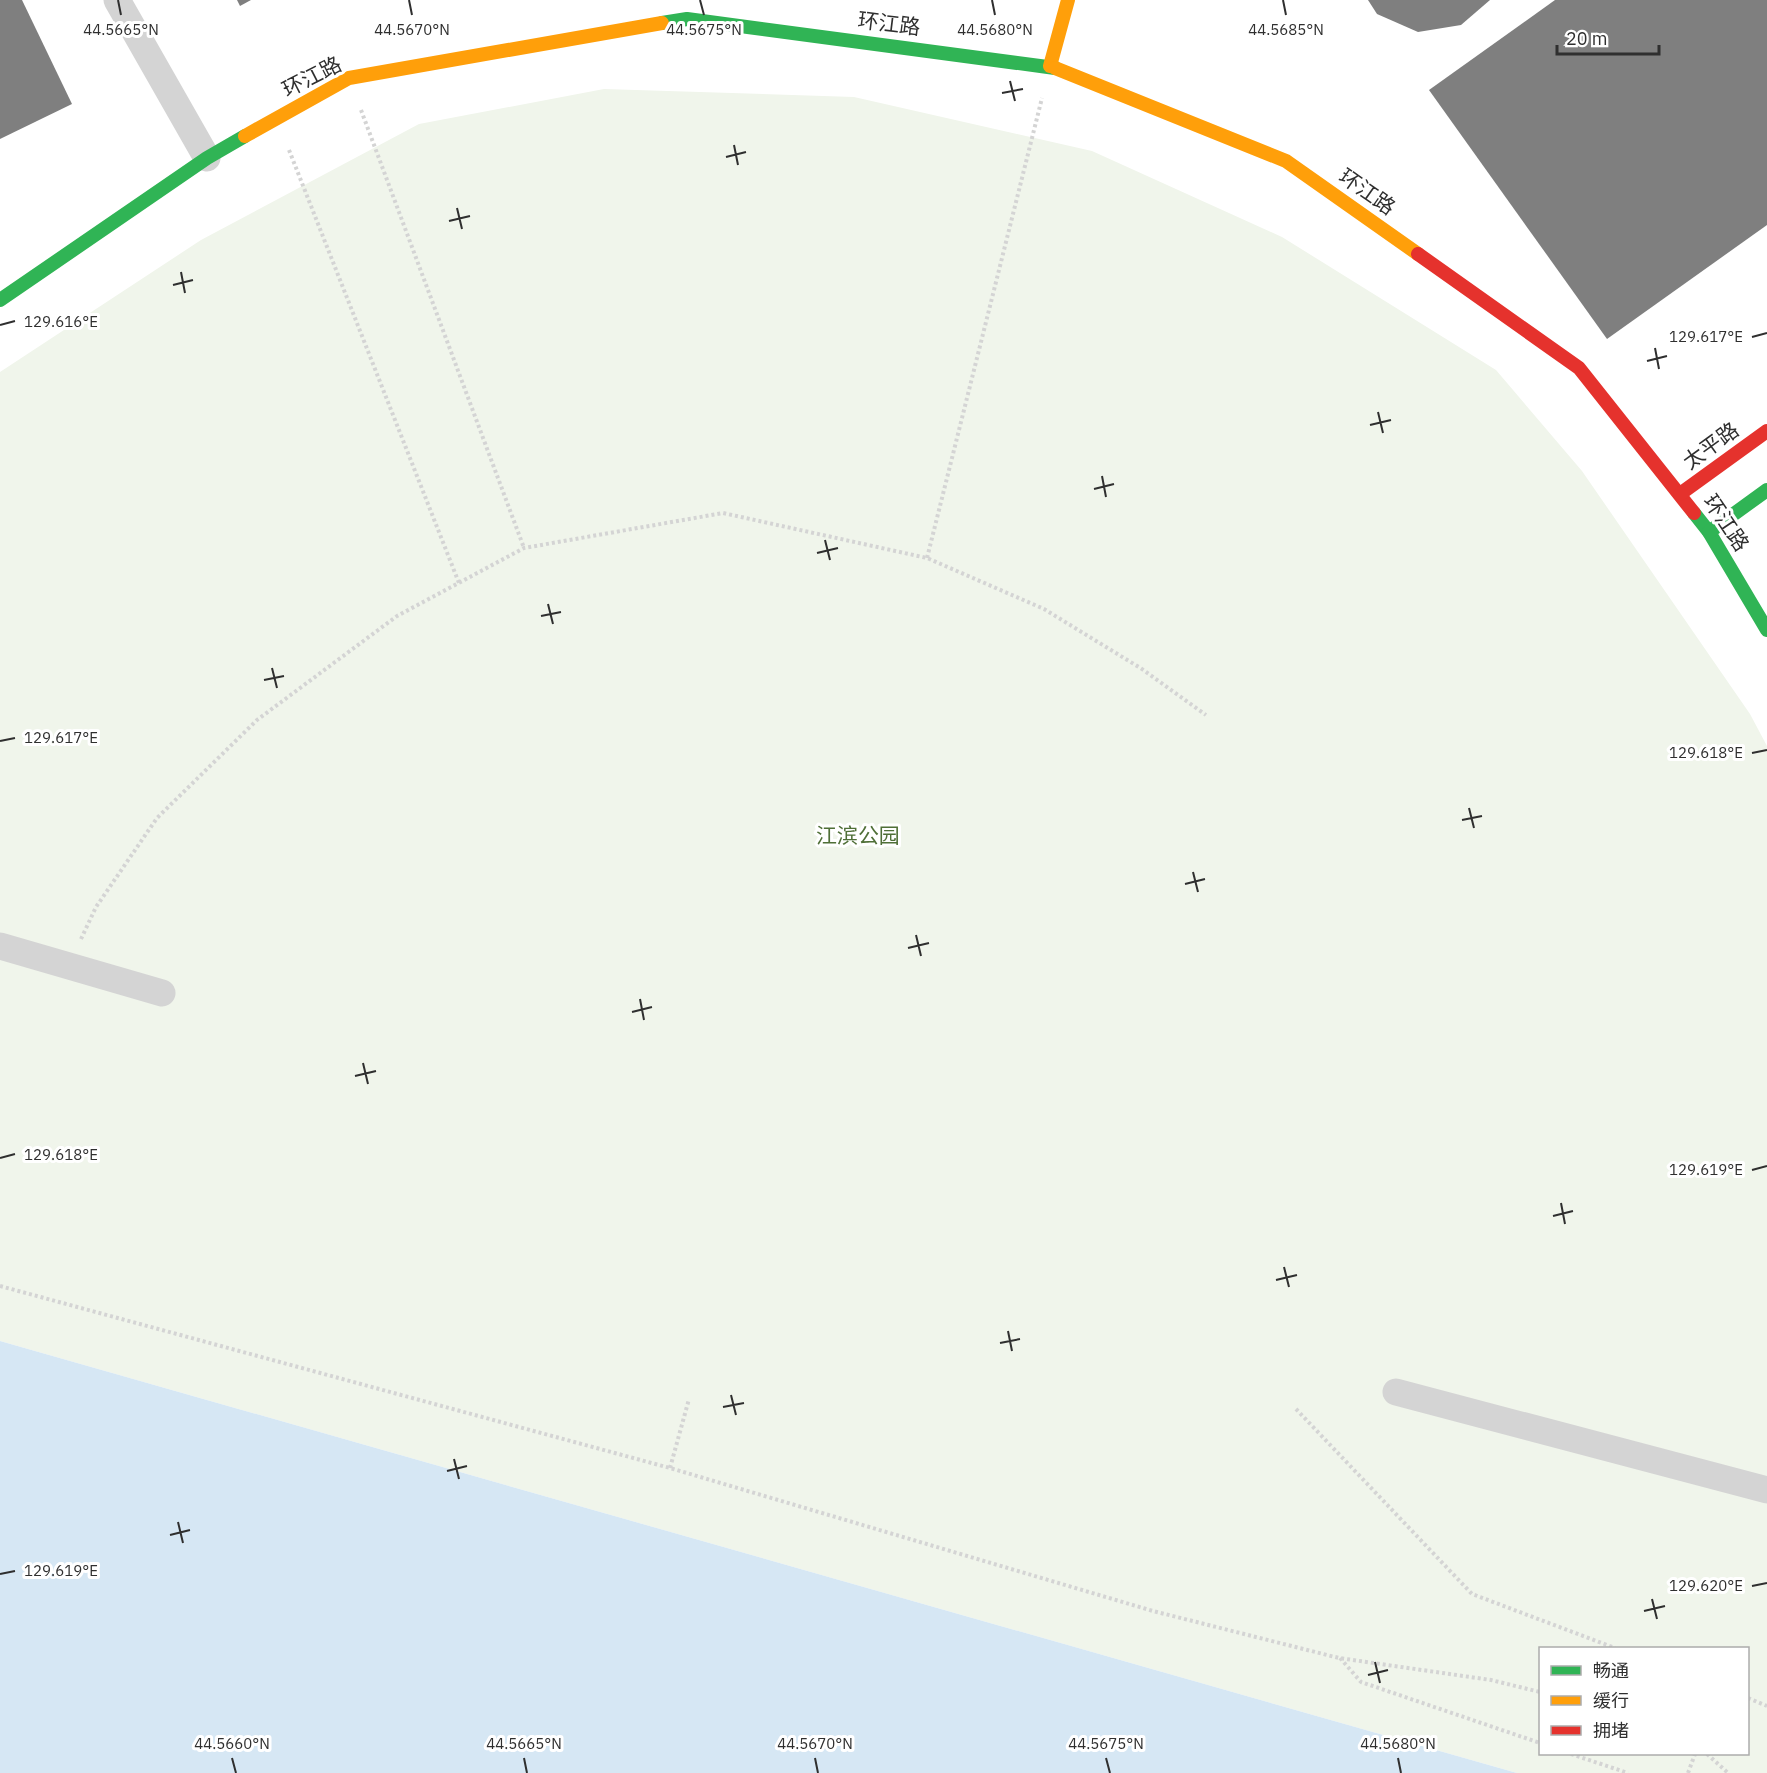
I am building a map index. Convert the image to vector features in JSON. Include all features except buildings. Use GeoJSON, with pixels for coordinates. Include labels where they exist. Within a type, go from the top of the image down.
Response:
{"type":"FeatureCollection","features":[{"type":"Feature","properties":{"kind":"street"},"geometry":{"type":"LineString","coordinates":[[117,0],[207,158]]}},
{"type":"Feature","properties":{"kind":"street"},"geometry":{"type":"LineString","coordinates":[[1050,66],[1068,0]]}},
{"type":"Feature","properties":{"kind":"street","name":"环江路"},"geometry":{"type":"LineString","coordinates":[[0,300],[207,158],[349,78],[687,19],[1050,66],[1286,161],[1579,368],[1709,532],[1767,630]]}},
{"type":"Feature","properties":{"kind":"street","name":"太平路"},"geometry":{"type":"LineString","coordinates":[[1680,494],[1767,431]]}},
{"type":"Feature","properties":{"kind":"street"},"geometry":{"type":"LineString","coordinates":[[1709,532],[1767,490]]}},
{"type":"Feature","properties":{"kind":"street"},"geometry":{"type":"LineString","coordinates":[[0,946],[162,993]]}},
{"type":"Feature","properties":{"kind":"street"},"geometry":{"type":"LineString","coordinates":[[1396,1392],[1767,1490]]}},
{"type":"Feature","properties":{"kind":"path"},"geometry":{"type":"LineString","coordinates":[[927,558],[1050,66]]}},
{"type":"Feature","properties":{"kind":"path"},"geometry":{"type":"LineString","coordinates":[[349,78],[524,548]]}},
{"type":"Feature","properties":{"kind":"path"},"geometry":{"type":"LineString","coordinates":[[277,118],[459,583]]}},
{"type":"Feature","properties":{"kind":"path"},"geometry":{"type":"LineString","coordinates":[[69,966],[96,907],[157,818],[257,720],[397,616],[524,548],[723,513],[927,558],[1044,609],[1142,669],[1206,715]]}},
{"type":"Feature","properties":{"kind":"path"},"geometry":{"type":"LineString","coordinates":[[0,1286],[670,1468],[1153,1611],[1339,1658],[1491,1680],[1539,1692]]}},
{"type":"Feature","properties":{"kind":"path"},"geometry":{"type":"LineString","coordinates":[[670,1468],[689,1399]]}},
{"type":"Feature","properties":{"kind":"path"},"geometry":{"type":"LineString","coordinates":[[1296,1410],[1472,1594],[1612,1647]]}},
{"type":"Feature","properties":{"kind":"path"},"geometry":{"type":"LineString","coordinates":[[1339,1658],[1361,1682],[1539,1743]]}},
{"type":"Feature","properties":{"kind":"path"},"geometry":{"type":"LineString","coordinates":[[1749,1698],[1767,1706]]}},
{"type":"Feature","properties":{"kind":"path"},"geometry":{"type":"LineString","coordinates":[[1574,1755],[1628,1773]]}},
{"type":"Feature","properties":{"kind":"path"},"geometry":{"type":"LineString","coordinates":[[1688,1773],[1695,1755]]}},
{"type":"Feature","properties":{"kind":"path"},"geometry":{"type":"LineString","coordinates":[[1708,1755],[1728,1773]]}},
{"type":"Feature","properties":{"kind":"green space","name":"江滨公园"},"geometry":{"type":"Polygon","coordinates":[[[604,89],[854,97],[1092,151],[1282,237],[1496,370],[1582,471],[1750,714],[1767,746],[1767,1773],[1517,1773],[0,1341],[0,372],[201,240],[419,124],[604,89]]]}},
{"type":"Feature","properties":{"kind":"water"},"geometry":{"type":"Polygon","coordinates":[[[0,1341],[1517,1773],[0,1773],[0,1341]]]}},
{"type":"Feature","properties":{"kind":"traffic: fast"},"geometry":{"type":"LineString","coordinates":[[662,23],[687,19],[1055,68]]}},
{"type":"Feature","properties":{"kind":"traffic: fast"},"geometry":{"type":"LineString","coordinates":[[0,300],[207,158],[245,136]]}},
{"type":"Feature","properties":{"kind":"traffic: fast"},"geometry":{"type":"LineString","coordinates":[[1709,532],[1767,490]]}},
{"type":"Feature","properties":{"kind":"traffic: fast"},"geometry":{"type":"LineString","coordinates":[[1694,513],[1709,532],[1767,630]]}},
{"type":"Feature","properties":{"kind":"traffic: slow"},"geometry":{"type":"LineString","coordinates":[[1050,66],[1068,0]]}},
{"type":"Feature","properties":{"kind":"traffic: slow"},"geometry":{"type":"LineString","coordinates":[[245,136],[349,78],[662,23]]}},
{"type":"Feature","properties":{"kind":"traffic: slow"},"geometry":{"type":"LineString","coordinates":[[1055,68],[1286,161],[1418,254]]}},
{"type":"Feature","properties":{"kind":"traffic: jam"},"geometry":{"type":"LineString","coordinates":[[1418,254],[1579,368],[1694,513]]}},
{"type":"Feature","properties":{"kind":"traffic: jam"},"geometry":{"type":"LineString","coordinates":[[1680,494],[1767,431]]}}]}
